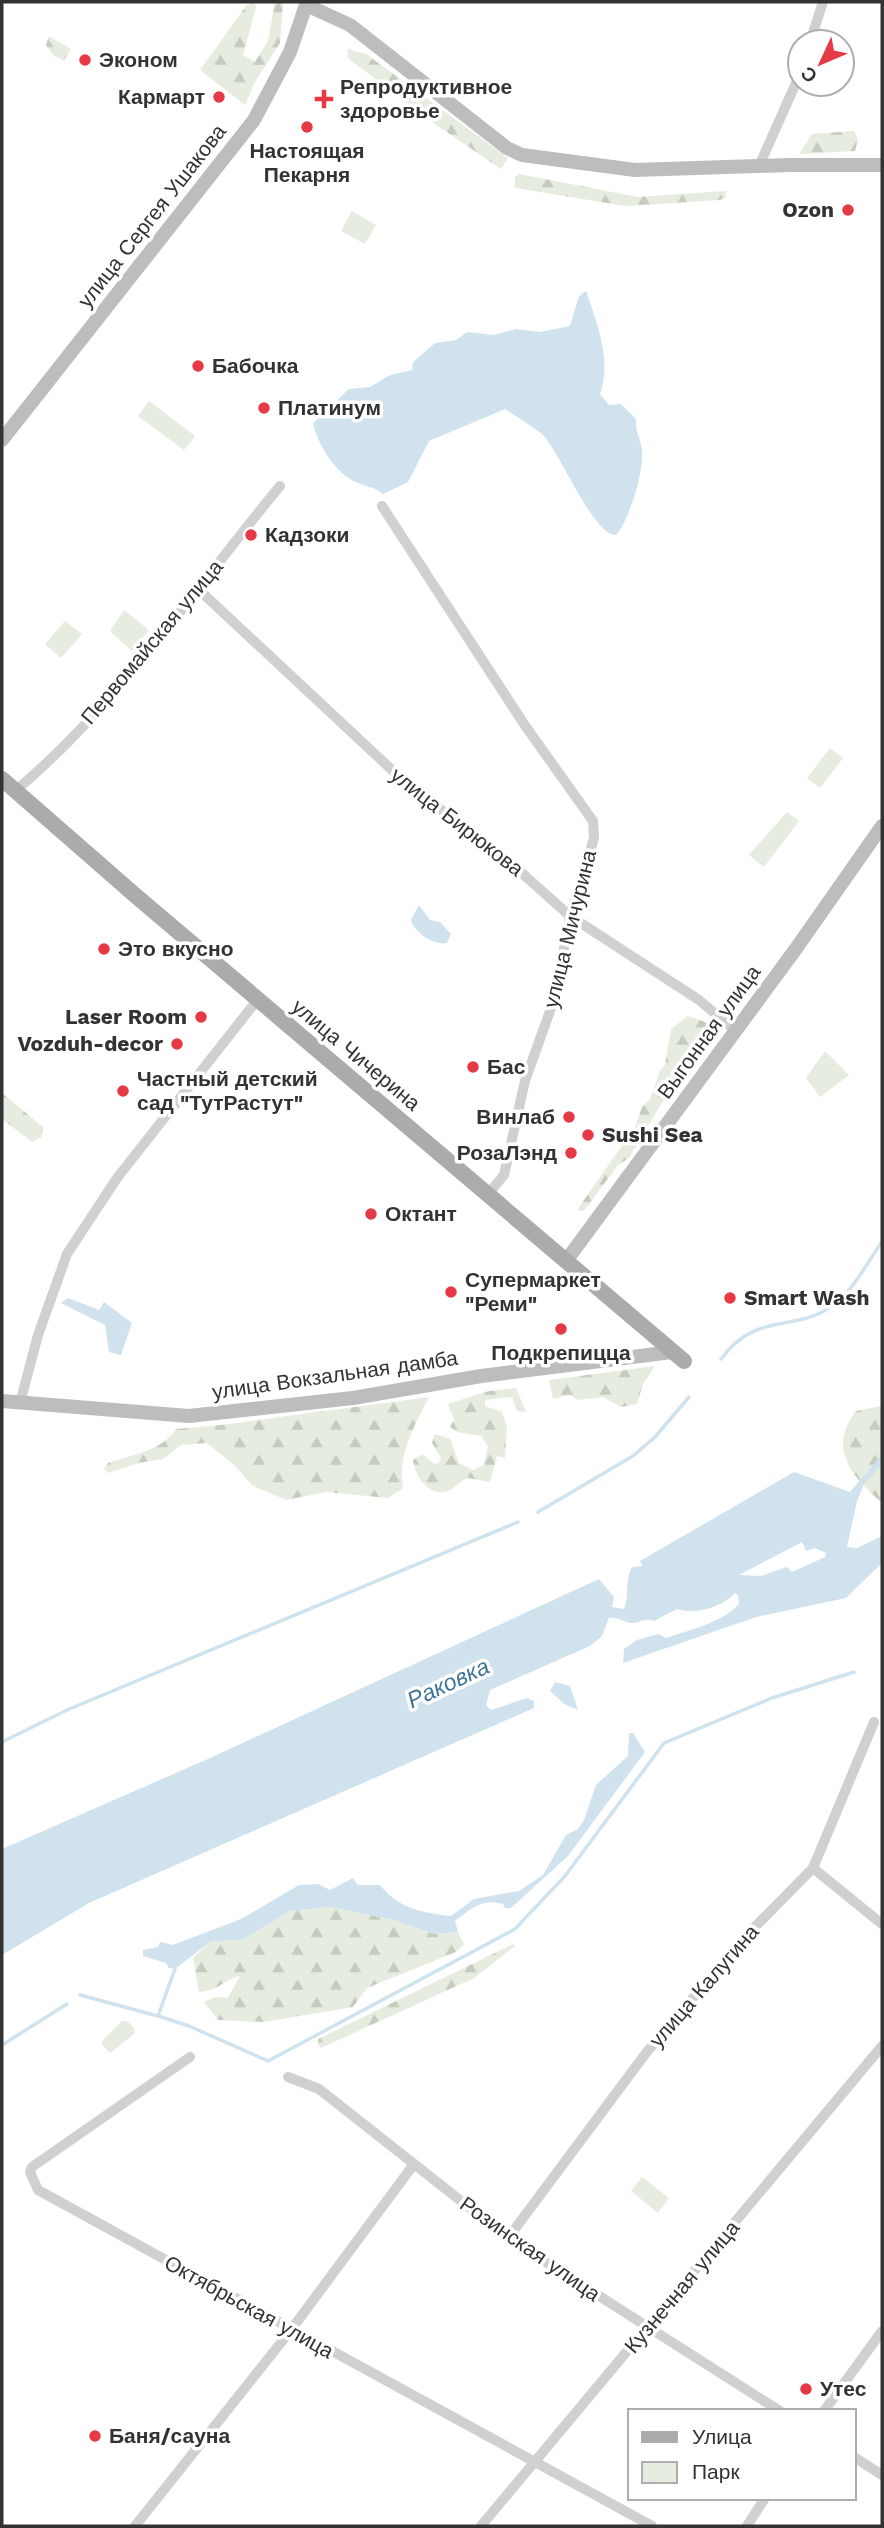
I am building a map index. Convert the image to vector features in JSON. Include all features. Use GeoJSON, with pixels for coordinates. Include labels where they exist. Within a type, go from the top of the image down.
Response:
{"type":"FeatureCollection","features":[{"type":"Feature","properties":{"kind":"main road","name":"улица Чичерина"},"geometry":{"type":"LineString","coordinates":[[2,779],[678,1356]]}},
{"type":"Feature","properties":{"kind":"street"},"geometry":{"type":"LineString","coordinates":[[815,28],[823,2]]}},
{"type":"Feature","properties":{"kind":"street"},"geometry":{"type":"LineString","coordinates":[[307,4],[350,25],[508,148],[522,155],[635,170],[882,165]]}},
{"type":"Feature","properties":{"kind":"street","name":"улица Сергея Ушакова"},"geometry":{"type":"LineString","coordinates":[[2,440],[254,120],[289,52],[307,4]]}},
{"type":"Feature","properties":{"kind":"street"},"geometry":{"type":"LineString","coordinates":[[759,166],[789,98]]}},
{"type":"Feature","properties":{"kind":"street","name":"Первомайская улица"},"geometry":{"type":"LineString","coordinates":[[16,790],[61,751],[280,486]]}},
{"type":"Feature","properties":{"kind":"street","name":"улица Мичурина"},"geometry":{"type":"LineString","coordinates":[[382,506],[524,724],[593,821],[590,856],[570,916],[555,997],[525,1081],[504,1175],[488,1194]]}},
{"type":"Feature","properties":{"kind":"street","name":"улица Бирюкова"},"geometry":{"type":"LineString","coordinates":[[197,589],[407,784],[505,858],[570,916],[699,1000],[736,1031]]}},
{"type":"Feature","properties":{"kind":"street","name":"Выгонная улица"},"geometry":{"type":"LineString","coordinates":[[566,1261],[736,1031],[882,826]]}},
{"type":"Feature","properties":{"kind":"street"},"geometry":{"type":"LineString","coordinates":[[20,1403],[43,1318],[67,1254],[117,1178],[258,999]]}},
{"type":"Feature","properties":{"kind":"street","name":"улица Вокзальная дамба"},"geometry":{"type":"LineString","coordinates":[[2,1401],[189,1416],[353,1398],[481,1376],[678,1356]]}},
{"type":"Feature","properties":{"kind":"street","name":"улица Калугина"},"geometry":{"type":"LineString","coordinates":[[508,2238],[646,2053],[747,1935],[813,1868],[874,1722]]}},
{"type":"Feature","properties":{"kind":"street"},"geometry":{"type":"LineString","coordinates":[[813,1868],[882,1924]]}},
{"type":"Feature","properties":{"kind":"street","name":"Кузнечная улица"},"geometry":{"type":"LineString","coordinates":[[481,2526],[882,2046]]}},
{"type":"Feature","properties":{"kind":"street","name":"Октябрьская улица"},"geometry":{"type":"LineString","coordinates":[[190,2057],[32,2167],[30,2172],[41,2193],[652,2526]]}},
{"type":"Feature","properties":{"kind":"street","name":"Розинская улица"},"geometry":{"type":"LineString","coordinates":[[288,2077],[319,2089],[508,2238],[777,2409]]}},
{"type":"Feature","properties":{"kind":"street"},"geometry":{"type":"LineString","coordinates":[[135,2526],[291,2330],[414,2164]]}},
{"type":"Feature","properties":{"kind":"street"},"geometry":{"type":"LineString","coordinates":[[825,2409],[882,2331]]}},
{"type":"Feature","properties":{"kind":"street"},"geometry":{"type":"LineString","coordinates":[[856,2459],[882,2475]]}},
{"type":"Feature","properties":{"kind":"street"},"geometry":{"type":"LineString","coordinates":[[747,2526],[764,2500]]}},
{"type":"Feature","properties":{"kind":"green space"},"geometry":{"type":"Polygon","coordinates":[[[254,2],[256,8],[243,55],[255,62],[268,41],[275,2],[283,2],[280,43],[255,82],[245,105],[200,70],[246,6],[254,2]]]}},
{"type":"Feature","properties":{"kind":"green space"},"geometry":{"type":"Polygon","coordinates":[[[49,36],[71,49],[64,60],[54,56],[46,45],[49,36]]]}},
{"type":"Feature","properties":{"kind":"green space"},"geometry":{"type":"Polygon","coordinates":[[[348,49],[366,54],[508,158],[501,169],[422,115],[348,58],[348,49]]]}},
{"type":"Feature","properties":{"kind":"green space"},"geometry":{"type":"Polygon","coordinates":[[[854,131],[858,140],[855,151],[799,154],[812,134],[854,131]]]}},
{"type":"Feature","properties":{"kind":"green space"},"geometry":{"type":"Polygon","coordinates":[[[519,174],[638,197],[726,191],[726,197],[720,200],[626,206],[515,188],[515,177],[519,174]]]}},
{"type":"Feature","properties":{"kind":"green space"},"geometry":{"type":"Polygon","coordinates":[[[352,211],[376,225],[365,244],[341,231],[352,211]]]}},
{"type":"Feature","properties":{"kind":"green space"},"geometry":{"type":"Polygon","coordinates":[[[149,401],[195,436],[184,450],[138,416],[149,401]]]}},
{"type":"Feature","properties":{"kind":"green space"},"geometry":{"type":"Polygon","coordinates":[[[124,610],[149,630],[132,651],[110,631],[124,610]]]}},
{"type":"Feature","properties":{"kind":"green space"},"geometry":{"type":"Polygon","coordinates":[[[65,621],[82,634],[61,658],[45,644],[65,621]]]}},
{"type":"Feature","properties":{"kind":"green space"},"geometry":{"type":"Polygon","coordinates":[[[830,748],[843,758],[820,788],[807,778],[830,748]]]}},
{"type":"Feature","properties":{"kind":"green space"},"geometry":{"type":"Polygon","coordinates":[[[787,812],[799,821],[764,867],[749,855],[787,812]]]}},
{"type":"Feature","properties":{"kind":"green space"},"geometry":{"type":"Polygon","coordinates":[[[688,1016],[708,1023],[714,1031],[710,1044],[663,1101],[629,1158],[618,1165],[584,1211],[577,1210],[635,1127],[642,1107],[650,1099],[660,1071],[665,1065],[671,1029],[688,1016]]]}},
{"type":"Feature","properties":{"kind":"green space"},"geometry":{"type":"Polygon","coordinates":[[[825,1051],[849,1075],[820,1097],[806,1078],[825,1051]]]}},
{"type":"Feature","properties":{"kind":"green space"},"geometry":{"type":"Polygon","coordinates":[[[2,1093],[43,1127],[42,1137],[32,1142],[2,1119],[2,1093]]]}},
{"type":"Feature","properties":{"kind":"green space"},"geometry":{"type":"Polygon","coordinates":[[[655,1366],[643,1384],[637,1404],[621,1407],[603,1397],[577,1400],[570,1395],[553,1399],[549,1380],[655,1366]]]}},
{"type":"Feature","properties":{"kind":"green space"},"geometry":{"type":"Polygon","coordinates":[[[516,1388],[526,1412],[517,1411],[512,1397],[485,1400],[485,1406],[502,1412],[507,1427],[505,1458],[497,1456],[490,1482],[467,1478],[446,1492],[432,1490],[426,1486],[417,1474],[413,1460],[423,1454],[434,1464],[439,1463],[441,1458],[432,1443],[435,1434],[450,1439],[459,1463],[473,1470],[484,1465],[488,1446],[481,1436],[457,1432],[450,1427],[454,1419],[448,1404],[489,1391],[516,1388]]]}},
{"type":"Feature","properties":{"kind":"green space"},"geometry":{"type":"Polygon","coordinates":[[[429,1397],[405,1452],[403,1488],[388,1498],[326,1492],[286,1500],[253,1486],[233,1464],[207,1443],[181,1445],[163,1459],[138,1463],[108,1473],[104,1469],[108,1463],[136,1455],[163,1442],[176,1429],[429,1397]]]}},
{"type":"Feature","properties":{"kind":"green space"},"geometry":{"type":"Polygon","coordinates":[[[882,1406],[882,1503],[853,1472],[844,1450],[844,1437],[856,1411],[882,1406]]]}},
{"type":"Feature","properties":{"kind":"green space"},"geometry":{"type":"Polygon","coordinates":[[[330,1907],[390,1919],[434,1934],[458,1932],[464,1944],[456,1952],[367,1988],[353,2007],[263,2022],[218,2020],[204,2002],[215,1997],[228,1998],[240,1976],[199,1992],[193,1958],[211,1940],[242,1940],[290,1911],[330,1907]]]}},
{"type":"Feature","properties":{"kind":"green space"},"geometry":{"type":"Polygon","coordinates":[[[513,1944],[515,1946],[474,1978],[321,2048],[318,2045],[318,2039],[513,1944]]]}},
{"type":"Feature","properties":{"kind":"green space"},"geometry":{"type":"Polygon","coordinates":[[[122,2021],[127,2021],[135,2029],[134,2034],[110,2053],[102,2044],[103,2040],[122,2021]]]}},
{"type":"Feature","properties":{"kind":"green space"},"geometry":{"type":"Polygon","coordinates":[[[642,2177],[669,2198],[658,2213],[631,2191],[642,2177]]]}},
{"type":"Feature","properties":{"kind":"water"},"geometry":{"type":"Polygon","coordinates":[[[586,291],[604,355],[600,394],[609,405],[621,404],[636,419],[642,451],[641,471],[635,495],[626,519],[616,535],[607,532],[587,508],[542,434],[505,409],[429,441],[408,482],[383,494],[342,473],[323,449],[313,423],[349,389],[370,387],[390,375],[412,370],[413,362],[435,343],[456,340],[467,332],[494,335],[516,329],[540,332],[570,326],[579,296],[586,291]]]}},
{"type":"Feature","properties":{"kind":"water"},"geometry":{"type":"Polygon","coordinates":[[[419,905],[430,920],[440,922],[451,934],[447,943],[425,937],[413,925],[411,920],[419,905]]]}},
{"type":"Feature","properties":{"kind":"water"},"geometry":{"type":"Polygon","coordinates":[[[68,1298],[99,1310],[104,1302],[132,1323],[121,1355],[109,1352],[105,1325],[61,1303],[68,1298]]]}},
{"type":"Feature","properties":{"kind":"water","name":"Раковка"},"geometry":{"type":"Polygon","coordinates":[[[882,1454],[882,1465],[864,1484],[857,1501],[847,1547],[857,1548],[882,1536],[882,1563],[846,1598],[756,1617],[623,1663],[624,1649],[637,1640],[658,1634],[666,1638],[714,1621],[739,1604],[738,1595],[735,1593],[708,1609],[677,1609],[654,1621],[631,1623],[609,1618],[602,1636],[590,1646],[490,1690],[486,1705],[491,1710],[527,1698],[534,1701],[534,1708],[89,1903],[2,1955],[2,1849],[210,1758],[599,1579],[614,1597],[612,1607],[624,1609],[632,1567],[643,1566],[640,1561],[794,1472],[850,1492],[882,1454]],[[802,1542],[739,1575],[761,1576],[787,1567],[792,1572],[825,1557],[826,1553],[815,1548],[806,1551],[802,1542]]]}},
{"type":"Feature","properties":{"kind":"water"},"geometry":{"type":"Polygon","coordinates":[[[555,1682],[570,1686],[578,1710],[564,1704],[550,1691],[555,1682]]]}},
{"type":"Feature","properties":{"kind":"water"},"geometry":{"type":"Polygon","coordinates":[[[629,1733],[633,1733],[645,1752],[568,1856],[511,1908],[505,1908],[503,1904],[496,1902],[483,1903],[455,1921],[458,1932],[434,1934],[390,1919],[330,1907],[290,1911],[242,1940],[211,1941],[175,1969],[169,1968],[166,1963],[143,1956],[143,1950],[158,1947],[160,1942],[173,1945],[241,1919],[299,1885],[318,1884],[330,1890],[353,1878],[358,1885],[380,1885],[403,1905],[451,1916],[474,1899],[519,1891],[543,1875],[566,1835],[578,1829],[584,1820],[596,1785],[628,1756],[629,1733]]]}},
{"type":"Feature","properties":{"kind":"waterway"},"geometry":{"type":"LineString","coordinates":[[721,1359],[749,1334],[821,1313],[836,1303],[855,1283],[882,1242]]}},
{"type":"Feature","properties":{"kind":"waterway"},"geometry":{"type":"LineString","coordinates":[[538,1512],[633,1456],[655,1437],[689,1397]]}},
{"type":"Feature","properties":{"kind":"waterway"},"geometry":{"type":"LineString","coordinates":[[2,1742],[67,1710],[518,1522]]}},
{"type":"Feature","properties":{"kind":"waterway"},"geometry":{"type":"LineString","coordinates":[[175,1969],[158,2016],[189,2026],[268,2061],[515,1929],[565,1876],[664,1743],[772,1698],[854,1672]]}},
{"type":"Feature","properties":{"kind":"waterway"},"geometry":{"type":"LineString","coordinates":[[80,1995],[158,2016]]}},
{"type":"Feature","properties":{"kind":"waterway"},"geometry":{"type":"LineString","coordinates":[[2,2045],[67,2004]]}},
{"type":"Feature","properties":{"kind":"place","name":"Эконом"},"geometry":{"type":"Point","coordinates":[85,60]}},
{"type":"Feature","properties":{"kind":"place","name":"Кармарт"},"geometry":{"type":"Point","coordinates":[219,97]}},
{"type":"Feature","properties":{"kind":"place","name":"Репродуктивное здоровье"},"geometry":{"type":"Point","coordinates":[324,99]}},
{"type":"Feature","properties":{"kind":"place","name":"Настоящая Пекарня"},"geometry":{"type":"Point","coordinates":[307,127]}},
{"type":"Feature","properties":{"kind":"place","name":"Ozon"},"geometry":{"type":"Point","coordinates":[848,210]}},
{"type":"Feature","properties":{"kind":"place","name":"Бабочка"},"geometry":{"type":"Point","coordinates":[198,366]}},
{"type":"Feature","properties":{"kind":"place","name":"Платинум"},"geometry":{"type":"Point","coordinates":[264,408]}},
{"type":"Feature","properties":{"kind":"place","name":"Кадзоки"},"geometry":{"type":"Point","coordinates":[251,535]}},
{"type":"Feature","properties":{"kind":"place","name":"Это вкусно"},"geometry":{"type":"Point","coordinates":[104,949]}},
{"type":"Feature","properties":{"kind":"place","name":"Laser Room"},"geometry":{"type":"Point","coordinates":[201,1017]}},
{"type":"Feature","properties":{"kind":"place","name":"Vozduh-decor"},"geometry":{"type":"Point","coordinates":[177,1044]}},
{"type":"Feature","properties":{"kind":"place","name":"Бас"},"geometry":{"type":"Point","coordinates":[473,1067]}},
{"type":"Feature","properties":{"kind":"place","name":"Частный детский сад \"ТутРастут\""},"geometry":{"type":"Point","coordinates":[123,1091]}},
{"type":"Feature","properties":{"kind":"place","name":"Винлаб"},"geometry":{"type":"Point","coordinates":[569,1117]}},
{"type":"Feature","properties":{"kind":"place","name":"Sushi Sea"},"geometry":{"type":"Point","coordinates":[588,1135]}},
{"type":"Feature","properties":{"kind":"place","name":"РозаЛэнд"},"geometry":{"type":"Point","coordinates":[571,1153]}},
{"type":"Feature","properties":{"kind":"place","name":"Октант"},"geometry":{"type":"Point","coordinates":[371,1214]}},
{"type":"Feature","properties":{"kind":"place","name":"Супермаркет \"Реми\""},"geometry":{"type":"Point","coordinates":[451,1292]}},
{"type":"Feature","properties":{"kind":"place","name":"Smart Wash"},"geometry":{"type":"Point","coordinates":[730,1298]}},
{"type":"Feature","properties":{"kind":"place","name":"Подкрепицца"},"geometry":{"type":"Point","coordinates":[561,1329]}},
{"type":"Feature","properties":{"kind":"place","name":"Утес"},"geometry":{"type":"Point","coordinates":[806,2389]}},
{"type":"Feature","properties":{"kind":"place","name":"Баня/сауна"},"geometry":{"type":"Point","coordinates":[95,2436]}}]}
